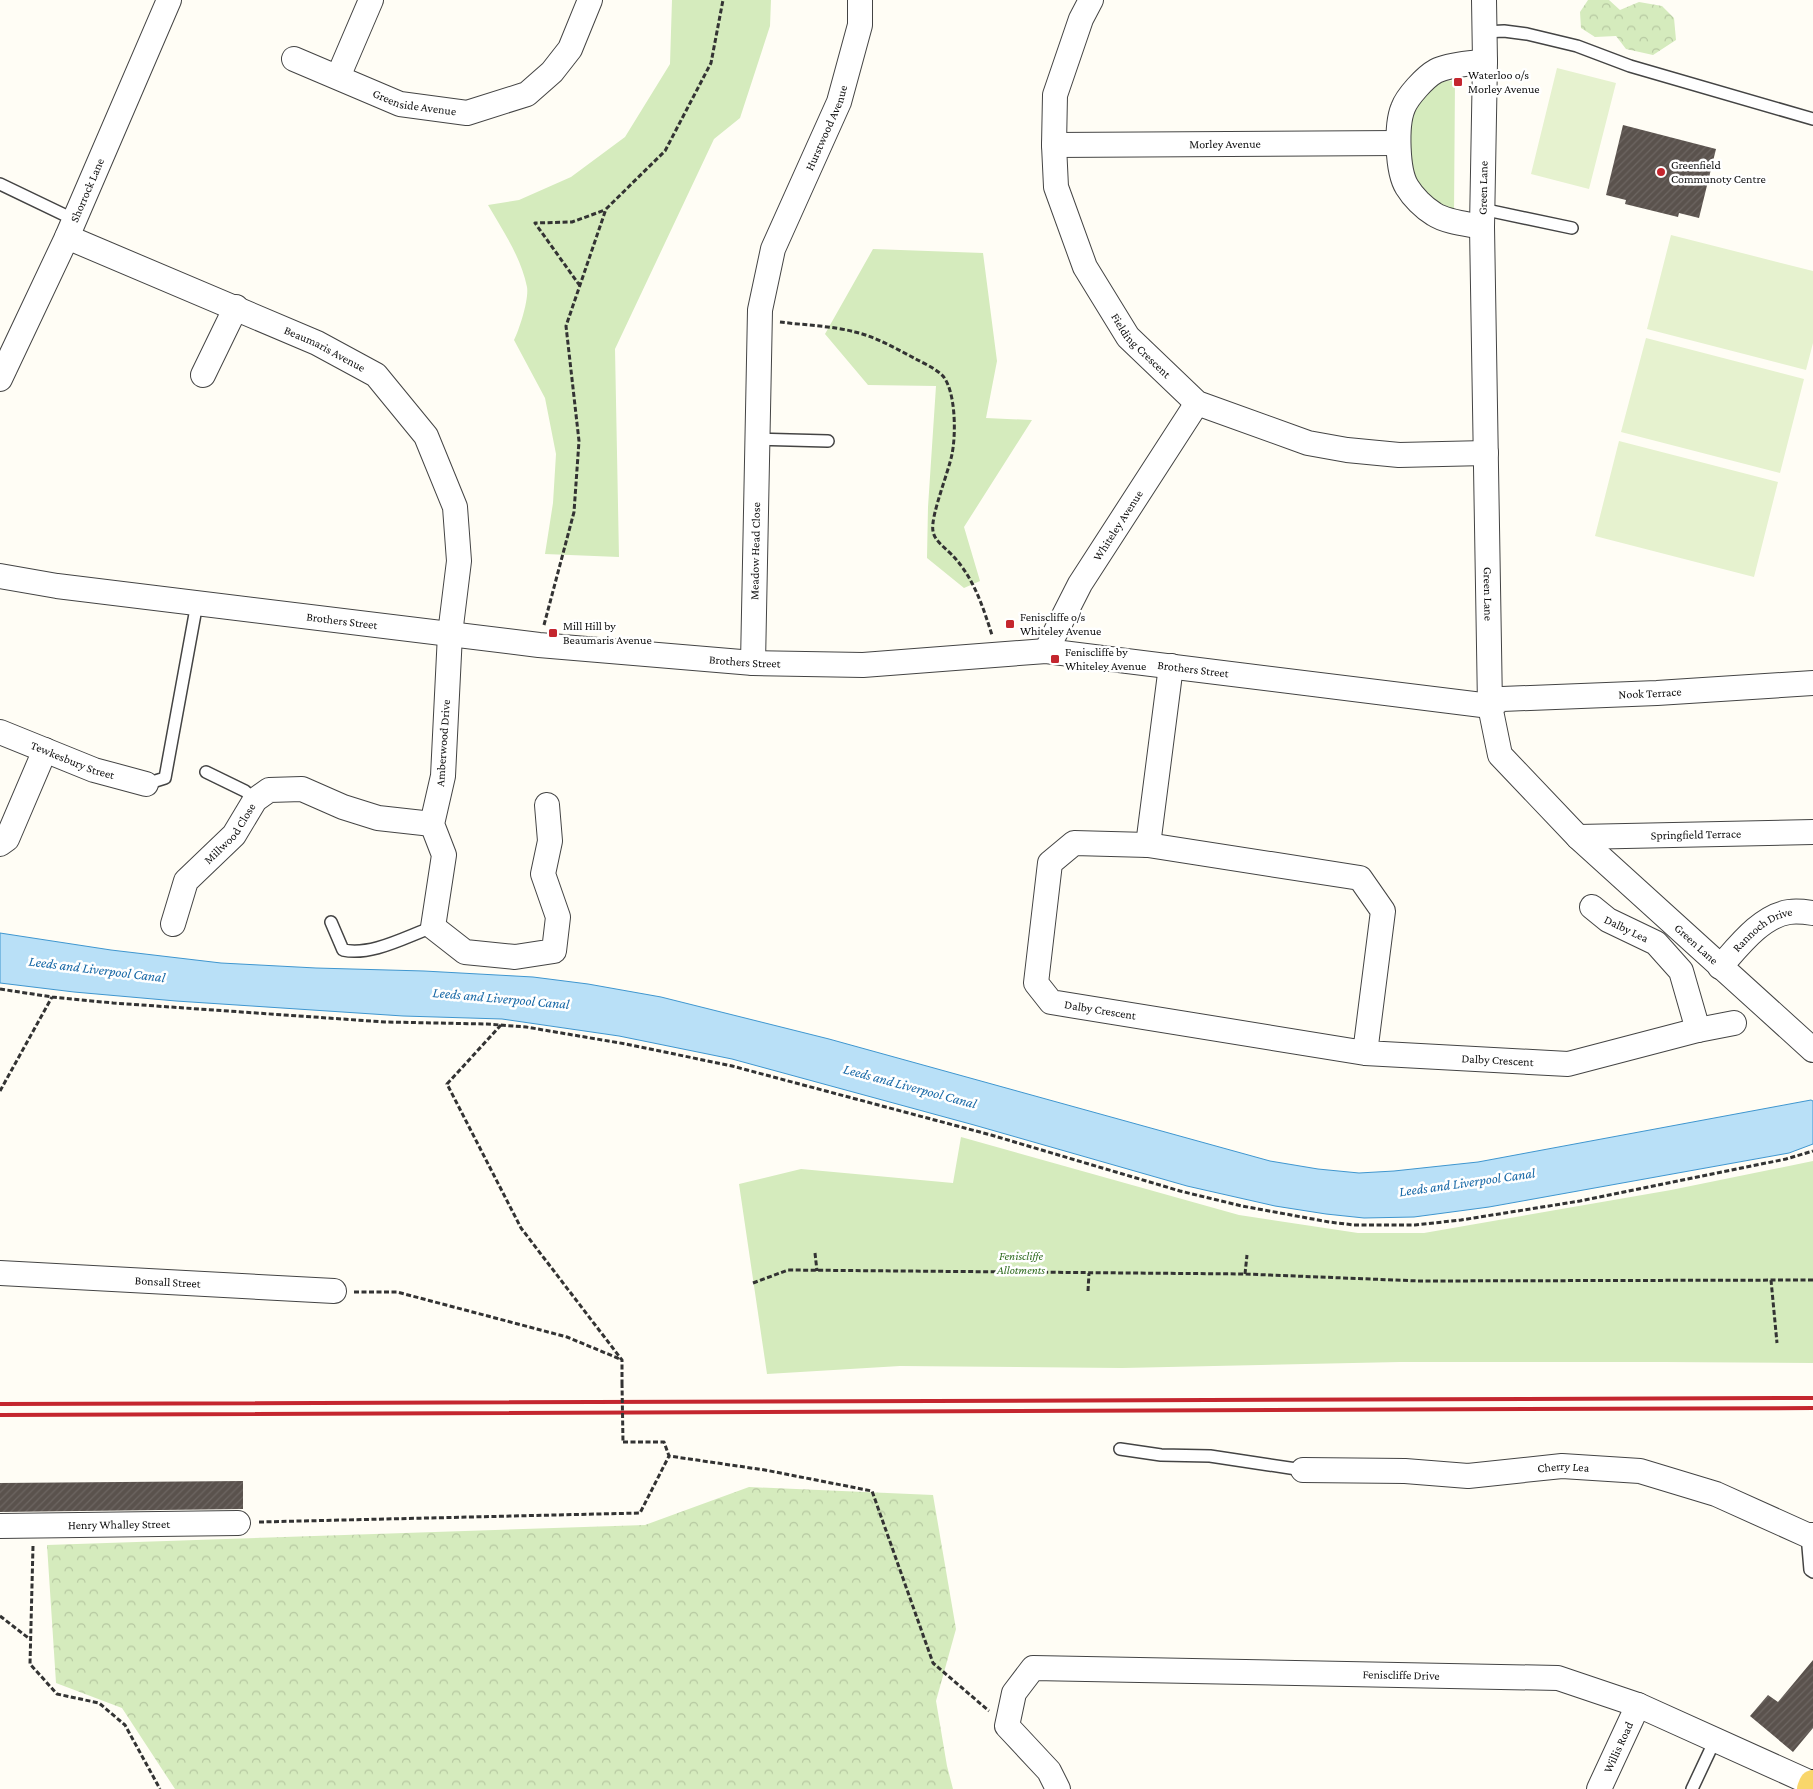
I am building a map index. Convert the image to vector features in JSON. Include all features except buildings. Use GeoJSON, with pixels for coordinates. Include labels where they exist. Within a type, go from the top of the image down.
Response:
{"type":"FeatureCollection","features":[{"type":"Feature","properties":{"kind":"main road"},"geometry":{"type":"LineString","coordinates":[[1811,1789],[1813,1784]]}},
{"type":"Feature","properties":{"kind":"street","name":"Shorrock Lane"},"geometry":{"type":"LineString","coordinates":[[0,379],[71,228],[169,0]]}},
{"type":"Feature","properties":{"kind":"street"},"geometry":{"type":"LineString","coordinates":[[338,77],[371,0]]}},
{"type":"Feature","properties":{"kind":"street","name":"Greenside Avenue"},"geometry":{"type":"LineString","coordinates":[[294,59],[400,104],[468,113],[527,94],[552,72],[570,49],[590,0]]}},
{"type":"Feature","properties":{"kind":"street","name":"Hurstwood Avenue"},"geometry":{"type":"LineString","coordinates":[[772,250],[839,102],[860,25],[860,0]]}},
{"type":"Feature","properties":{"kind":"street","name":"Fielding Crescent"},"geometry":{"type":"LineString","coordinates":[[1091,0],[1081,19],[1055,96],[1054,145],[1056,187],[1086,267],[1128,337],[1196,403],[1308,443],[1347,450],[1400,455],[1486,453]]}},
{"type":"Feature","properties":{"kind":"street","name":"Green Lane"},"geometry":{"type":"LineString","coordinates":[[1484,0],[1485,61],[1482,218],[1490,706],[1500,755],[1578,837],[1813,1050]]}},
{"type":"Feature","properties":{"kind":"street"},"geometry":{"type":"LineString","coordinates":[[1482,218],[1460,223],[1435,215],[1419,201],[1406,186],[1400,164],[1398,143],[1403,108],[1420,84],[1436,71],[1485,61]]}},
{"type":"Feature","properties":{"kind":"street","name":"Morley Avenue"},"geometry":{"type":"LineString","coordinates":[[1054,145],[1398,143]]}},
{"type":"Feature","properties":{"kind":"street","name":"Beaumaris Avenue"},"geometry":{"type":"LineString","coordinates":[[71,228],[236,308],[317,343],[376,375],[426,436],[455,507],[459,561],[450,634]]}},
{"type":"Feature","properties":{"kind":"street","name":"Meadow Head Close"},"geometry":{"type":"LineString","coordinates":[[753,663],[760,310],[772,250]]}},
{"type":"Feature","properties":{"kind":"street"},"geometry":{"type":"LineString","coordinates":[[203,375],[236,308]]}},
{"type":"Feature","properties":{"kind":"street","name":"Whiteley Avenue"},"geometry":{"type":"LineString","coordinates":[[1046,651],[1080,584],[1196,403]]}},
{"type":"Feature","properties":{"kind":"street","name":"Brothers Street"},"geometry":{"type":"LineString","coordinates":[[0,576],[57,586],[539,645],[753,663],[863,665],[1046,651],[1490,706]]}},
{"type":"Feature","properties":{"kind":"street","name":"Amberwood Drive"},"geometry":{"type":"LineString","coordinates":[[432,824],[443,776],[450,634]]}},
{"type":"Feature","properties":{"kind":"street"},"geometry":{"type":"LineString","coordinates":[[1148,846],[1171,666]]}},
{"type":"Feature","properties":{"kind":"street","name":"Nook Terrace"},"geometry":{"type":"LineString","coordinates":[[1490,706],[1502,699],[1657,693],[1813,683]]}},
{"type":"Feature","properties":{"kind":"street","name":"Tewkesbury Street"},"geometry":{"type":"LineString","coordinates":[[0,732],[94,770],[146,784]]}},
{"type":"Feature","properties":{"kind":"street"},"geometry":{"type":"LineString","coordinates":[[0,844],[7,840],[45,750]]}},
{"type":"Feature","properties":{"kind":"street","name":"Millwood Close"},"geometry":{"type":"LineString","coordinates":[[173,924],[186,881],[234,835],[255,800],[269,790],[302,789],[343,807],[378,818],[432,824]]}},
{"type":"Feature","properties":{"kind":"street"},"geometry":{"type":"LineString","coordinates":[[432,824],[444,855],[432,928],[465,952],[514,957],[554,951],[558,917],[542,874],[550,841],[547,805]]}},
{"type":"Feature","properties":{"kind":"street","name":"Springfield Terrace"},"geometry":{"type":"LineString","coordinates":[[1578,837],[1813,832]]}},
{"type":"Feature","properties":{"kind":"street","name":"Dalby Crescent"},"geometry":{"type":"LineString","coordinates":[[1365,1053],[1383,911],[1360,878],[1148,846],[1074,843],[1050,862],[1036,984],[1051,1002],[1365,1053],[1568,1064],[1698,1030]]}},
{"type":"Feature","properties":{"kind":"street","name":"Dalby Lea"},"geometry":{"type":"LineString","coordinates":[[1592,907],[1608,920],[1656,943],[1681,972],[1698,1030]]}},
{"type":"Feature","properties":{"kind":"street","name":"Rannoch Drive"},"geometry":{"type":"LineString","coordinates":[[1720,967],[1748,936],[1768,921],[1789,912],[1813,913]]}},
{"type":"Feature","properties":{"kind":"street"},"geometry":{"type":"LineString","coordinates":[[1698,1030],[1734,1023]]}},
{"type":"Feature","properties":{"kind":"street","name":"Bonsall Street"},"geometry":{"type":"LineString","coordinates":[[0,1273],[334,1291]]}},
{"type":"Feature","properties":{"kind":"street","name":"Cherry Lea"},"geometry":{"type":"LineString","coordinates":[[1303,1470],[1405,1472],[1468,1476],[1562,1466],[1640,1471],[1716,1494],[1810,1535]]}},
{"type":"Feature","properties":{"kind":"street","name":"Henry Whalley Street"},"geometry":{"type":"LineString","coordinates":[[0,1526],[238,1523]]}},
{"type":"Feature","properties":{"kind":"street","name":"Feniscliffe Drive"},"geometry":{"type":"LineString","coordinates":[[1007,1726],[1014,1693],[1033,1668],[1558,1678],[1638,1705],[1813,1784]]}},
{"type":"Feature","properties":{"kind":"street","name":"Willis Road"},"geometry":{"type":"LineString","coordinates":[[1599,1789],[1638,1705]]}},
{"type":"Feature","properties":{"kind":"street"},"geometry":{"type":"LineString","coordinates":[[1007,1726],[1049,1770],[1058,1789]]}},
{"type":"Feature","properties":{"kind":"lane"},"geometry":{"type":"LineString","coordinates":[[1484,32],[1504,31],[1527,34],[1568,44],[1604,55],[1630,66],[1813,119]]}},
{"type":"Feature","properties":{"kind":"lane"},"geometry":{"type":"LineString","coordinates":[[0,184],[71,228]]}},
{"type":"Feature","properties":{"kind":"lane"},"geometry":{"type":"LineString","coordinates":[[1482,218],[1572,228]]}},
{"type":"Feature","properties":{"kind":"lane"},"geometry":{"type":"LineString","coordinates":[[756,439],[828,440]]}},
{"type":"Feature","properties":{"kind":"lane"},"geometry":{"type":"LineString","coordinates":[[146,784],[165,778],[197,603]]}},
{"type":"Feature","properties":{"kind":"lane"},"geometry":{"type":"LineString","coordinates":[[206,772],[245,791],[255,800]]}},
{"type":"Feature","properties":{"kind":"lane"},"geometry":{"type":"LineString","coordinates":[[331,922],[343,950],[353,952],[370,951],[432,928]]}},
{"type":"Feature","properties":{"kind":"lane"},"geometry":{"type":"LineString","coordinates":[[1120,1449],[1161,1455],[1210,1456],[1303,1470]]}},
{"type":"Feature","properties":{"kind":"lane"},"geometry":{"type":"LineString","coordinates":[[1810,1535],[1810,1570],[1813,1572]]}},
{"type":"Feature","properties":{"kind":"lane"},"geometry":{"type":"LineString","coordinates":[[1692,1789],[1715,1740]]}},
{"type":"Feature","properties":{"kind":"path"},"geometry":{"type":"LineString","coordinates":[[580,286],[534,223],[572,222],[606,209],[665,151],[711,63],[723,0]]}},
{"type":"Feature","properties":{"kind":"path"},"geometry":{"type":"LineString","coordinates":[[539,645],[574,512],[579,441],[566,326],[606,209]]}},
{"type":"Feature","properties":{"kind":"path"},"geometry":{"type":"LineString","coordinates":[[760,319],[854,331],[880,341],[934,369],[944,377],[953,408],[955,435],[952,455],[934,518],[932,532],[938,541],[966,570],[981,602],[999,654]]}},
{"type":"Feature","properties":{"kind":"path"},"geometry":{"type":"LineString","coordinates":[[0,989],[52,997],[385,1022],[526,1027],[626,1044],[732,1066],[992,1135],[1180,1191],[1242,1206],[1337,1223],[1415,1226],[1461,1220],[1590,1199],[1786,1159],[1813,1151]]}},
{"type":"Feature","properties":{"kind":"path"},"geometry":{"type":"LineString","coordinates":[[0,1091],[52,997]]}},
{"type":"Feature","properties":{"kind":"path"},"geometry":{"type":"LineString","coordinates":[[238,1523],[640,1513],[669,1456],[664,1442],[623,1442],[622,1360],[521,1228],[447,1084],[501,1025]]}},
{"type":"Feature","properties":{"kind":"path"},"geometry":{"type":"LineString","coordinates":[[815,1253],[817,1271]]}},
{"type":"Feature","properties":{"kind":"path"},"geometry":{"type":"LineString","coordinates":[[1245,1274],[1247,1256]]}},
{"type":"Feature","properties":{"kind":"path"},"geometry":{"type":"LineString","coordinates":[[754,1283],[788,1270],[1245,1274],[1419,1281],[1813,1280]]}},
{"type":"Feature","properties":{"kind":"path"},"geometry":{"type":"LineString","coordinates":[[1088,1291],[1089,1273]]}},
{"type":"Feature","properties":{"kind":"path"},"geometry":{"type":"LineString","coordinates":[[1771,1280],[1777,1343]]}},
{"type":"Feature","properties":{"kind":"path"},"geometry":{"type":"LineString","coordinates":[[334,1291],[396,1292],[567,1337],[622,1360]]}},
{"type":"Feature","properties":{"kind":"path"},"geometry":{"type":"LineString","coordinates":[[669,1456],[765,1470],[872,1491],[933,1662],[1007,1726]]}},
{"type":"Feature","properties":{"kind":"path"},"geometry":{"type":"LineString","coordinates":[[34,1525],[30,1664],[57,1694],[99,1704],[125,1725],[160,1789]]}},
{"type":"Feature","properties":{"kind":"path"},"geometry":{"type":"LineString","coordinates":[[0,1616],[31,1640]]}},
{"type":"Feature","properties":{"kind":"green space"},"geometry":{"type":"Polygon","coordinates":[[[672,0],[771,0],[770,26],[740,118],[714,139],[615,349],[619,557],[545,554],[553,503],[556,454],[545,398],[514,340],[527,299],[527,287],[524,276],[511,245],[488,205],[519,200],[571,177],[625,137],[670,64],[672,0]]]}},
{"type":"Feature","properties":{"kind":"green space"},"geometry":{"type":"Polygon","coordinates":[[[1588,0],[1609,0],[1620,10],[1639,2],[1662,6],[1674,18],[1676,40],[1653,55],[1626,49],[1616,36],[1595,37],[1581,28],[1580,12],[1588,0]]]}},
{"type":"Feature","properties":{"kind":"green space"},"geometry":{"type":"Polygon","coordinates":[[[1557,68],[1616,83],[1589,189],[1531,174],[1557,68]]]}},
{"type":"Feature","properties":{"kind":"green space"},"geometry":{"type":"Polygon","coordinates":[[[1455,80],[1454,214],[1420,193],[1407,164],[1409,121],[1417,103],[1437,82],[1455,80]]]}},
{"type":"Feature","properties":{"kind":"green space"},"geometry":{"type":"Polygon","coordinates":[[[1671,235],[1813,271],[1813,343],[1806,370],[1647,329],[1671,235]]]}},
{"type":"Feature","properties":{"kind":"green space"},"geometry":{"type":"Polygon","coordinates":[[[873,249],[983,253],[997,361],[986,418],[1032,420],[964,527],[980,581],[964,588],[927,558],[928,507],[936,386],[868,385],[825,334],[873,249]]]}},
{"type":"Feature","properties":{"kind":"green space"},"geometry":{"type":"Polygon","coordinates":[[[1646,338],[1804,379],[1780,473],[1621,432],[1646,338]]]}},
{"type":"Feature","properties":{"kind":"green space"},"geometry":{"type":"Polygon","coordinates":[[[1619,441],[1778,482],[1754,577],[1595,536],[1619,441]]]}},
{"type":"Feature","properties":{"kind":"green space","name":"Feniscliffe Allotments"},"geometry":{"type":"Polygon","coordinates":[[[961,1137],[1239,1215],[1358,1233],[1424,1233],[1671,1190],[1813,1161],[1813,1363],[1400,1362],[1122,1368],[900,1366],[767,1374],[739,1184],[801,1169],[953,1183],[961,1137]]]}},
{"type":"Feature","properties":{"kind":"green space"},"geometry":{"type":"Polygon","coordinates":[[[749,1487],[933,1495],[956,1629],[936,1701],[947,1766],[953,1789],[175,1789],[122,1708],[56,1683],[47,1545],[645,1525],[749,1487]]]}},
{"type":"Feature","properties":{"kind":"water","name":"Leeds and Liverpool Canal"},"geometry":{"type":"Polygon","coordinates":[[[0,933],[111,950],[221,963],[533,977],[588,984],[661,997],[829,1039],[1270,1161],[1318,1169],[1359,1173],[1478,1162],[1811,1100],[1813,1101],[1813,1144],[1789,1153],[1489,1207],[1414,1217],[1364,1218],[1326,1214],[1275,1206],[1187,1186],[732,1059],[619,1036],[502,1019],[403,1016],[176,1001],[0,983],[0,933]]]}},
{"type":"Feature","properties":{"kind":"railway"},"geometry":{"type":"LineString","coordinates":[[0,1404],[1813,1398]]}},
{"type":"Feature","properties":{"kind":"railway"},"geometry":{"type":"LineString","coordinates":[[0,1415],[1813,1408]]}},
{"type":"Feature","properties":{"kind":"place","name":"Waterloo o/s Morley Avenue"},"geometry":{"type":"Point","coordinates":[1458,82]}},
{"type":"Feature","properties":{"kind":"place","name":"Greenfield Communoty Centre"},"geometry":{"type":"Point","coordinates":[1661,172]}},
{"type":"Feature","properties":{"kind":"place","name":"Feniscliffe o/s Whiteley Avenue"},"geometry":{"type":"Point","coordinates":[1010,624]}},
{"type":"Feature","properties":{"kind":"place","name":"Mill Hill by Beaumaris Avenue"},"geometry":{"type":"Point","coordinates":[553,633]}},
{"type":"Feature","properties":{"kind":"place","name":"Feniscliffe by Whiteley Avenue"},"geometry":{"type":"Point","coordinates":[1055,659]}}]}
